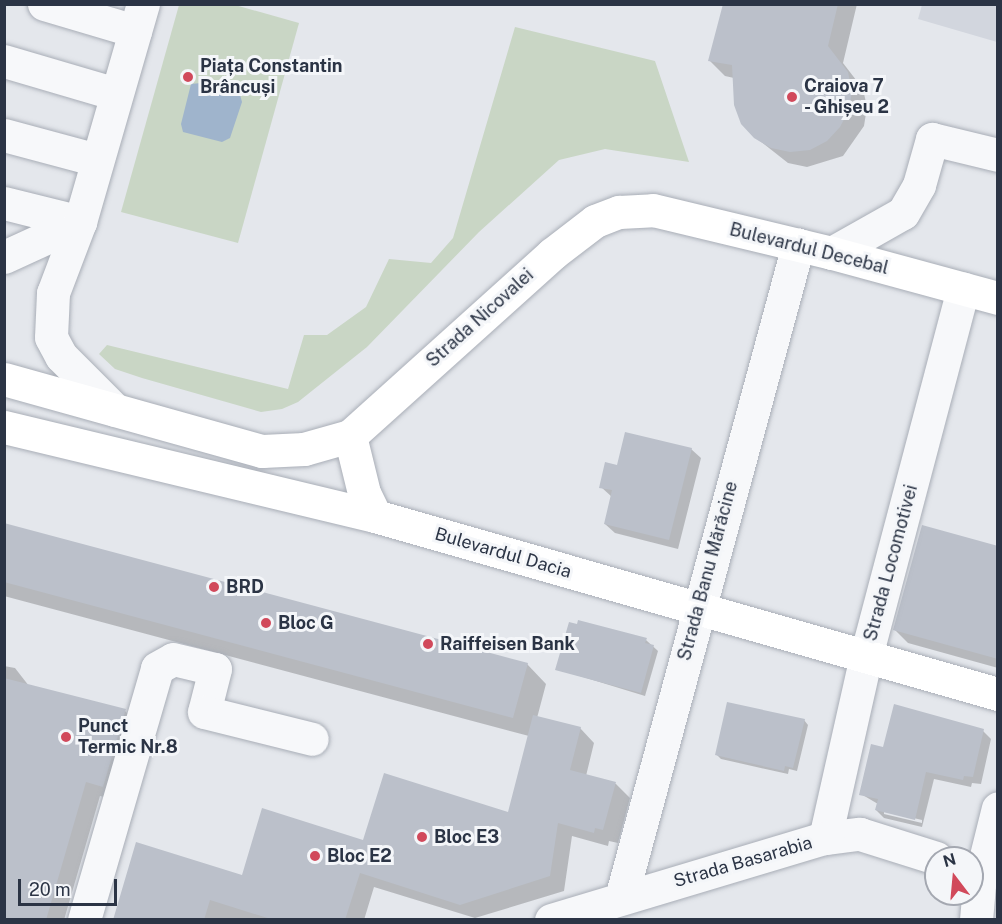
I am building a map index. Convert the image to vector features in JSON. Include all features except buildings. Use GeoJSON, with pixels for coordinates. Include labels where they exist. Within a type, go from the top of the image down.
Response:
{"type":"FeatureCollection","features":[{"type":"Feature","properties":{"kind":"main road","name":"Bulevardul Decebal"},"geometry":{"type":"LineString","coordinates":[[619,212],[653,210],[832,253],[998,298]]}},
{"type":"Feature","properties":{"kind":"main road","name":"Strada Nicovalei"},"geometry":{"type":"LineString","coordinates":[[350,436],[552,254],[595,221],[619,212]]}},
{"type":"Feature","properties":{"kind":"main road"},"geometry":{"type":"LineString","coordinates":[[4,380],[262,451],[304,449],[350,436],[375,516]]}},
{"type":"Feature","properties":{"kind":"main road","name":"Bulevardul Dacia"},"geometry":{"type":"LineString","coordinates":[[4,427],[375,516],[998,694]]}},
{"type":"Feature","properties":{"kind":"street"},"geometry":{"type":"LineString","coordinates":[[44,4],[139,18],[80,222],[53,293],[51,337],[77,375],[115,410]]}},
{"type":"Feature","properties":{"kind":"street"},"geometry":{"type":"LineString","coordinates":[[4,61],[116,94]]}},
{"type":"Feature","properties":{"kind":"street"},"geometry":{"type":"LineString","coordinates":[[4,135],[97,160]]}},
{"type":"Feature","properties":{"kind":"street"},"geometry":{"type":"LineString","coordinates":[[832,253],[903,213],[919,185],[932,139],[998,155]]}},
{"type":"Feature","properties":{"kind":"street"},"geometry":{"type":"LineString","coordinates":[[4,203],[80,222]]}},
{"type":"Feature","properties":{"kind":"street"},"geometry":{"type":"LineString","coordinates":[[4,257],[80,222]]}},
{"type":"Feature","properties":{"kind":"street","name":"Strada Banu Mărăcine"},"geometry":{"type":"LineString","coordinates":[[621,898],[798,245]]}},
{"type":"Feature","properties":{"kind":"street","name":"Strada Locomotivei"},"geometry":{"type":"LineString","coordinates":[[825,838],[866,656],[963,289]]}},
{"type":"Feature","properties":{"kind":"street"},"geometry":{"type":"LineString","coordinates":[[84,920],[157,668],[173,659],[215,669],[204,712],[312,740]]}},
{"type":"Feature","properties":{"kind":"street"},"geometry":{"type":"LineString","coordinates":[[984,881],[998,808]]}},
{"type":"Feature","properties":{"kind":"street","name":"Strada Basarabia"},"geometry":{"type":"LineString","coordinates":[[551,920],[825,838],[860,834],[924,854]]}},
{"type":"Feature","properties":{"kind":"shaded area"},"geometry":{"type":"Polygon","coordinates":[[[922,5],[997,5],[997,42],[918,19],[922,5]]]}},
{"type":"Feature","properties":{"kind":"green space"},"geometry":{"type":"Polygon","coordinates":[[[179,5],[235,5],[299,23],[238,243],[121,212],[179,5]]]}},
{"type":"Feature","properties":{"kind":"green space"},"geometry":{"type":"Polygon","coordinates":[[[515,27],[655,61],[689,162],[605,149],[559,160],[479,232],[367,347],[298,402],[282,409],[261,412],[142,378],[115,369],[99,354],[107,345],[288,389],[304,335],[327,335],[366,307],[389,259],[431,263],[453,238],[515,27]]]}},
{"type":"Feature","properties":{"kind":"water"},"geometry":{"type":"Polygon","coordinates":[[[201,83],[239,91],[242,102],[230,138],[222,142],[183,132],[181,124],[191,84],[201,83]]]}},
{"type":"Feature","properties":{"kind":"place","name":"Piața Constantin Brâncuși"},"geometry":{"type":"Point","coordinates":[188,77]}},
{"type":"Feature","properties":{"kind":"place","name":"Craiova 7 - Ghișeu 2"},"geometry":{"type":"Point","coordinates":[792,97]}},
{"type":"Feature","properties":{"kind":"place","name":"BRD"},"geometry":{"type":"Point","coordinates":[214,587]}},
{"type":"Feature","properties":{"kind":"place","name":"Bloc G"},"geometry":{"type":"Point","coordinates":[266,623]}},
{"type":"Feature","properties":{"kind":"place","name":"Raiffeisen Bank"},"geometry":{"type":"Point","coordinates":[428,644]}},
{"type":"Feature","properties":{"kind":"place","name":"Punct Termic Nr.8"},"geometry":{"type":"Point","coordinates":[66,737]}},
{"type":"Feature","properties":{"kind":"place","name":"Bloc E3"},"geometry":{"type":"Point","coordinates":[422,837]}},
{"type":"Feature","properties":{"kind":"place","name":"Bloc E2"},"geometry":{"type":"Point","coordinates":[315,856]}}]}
